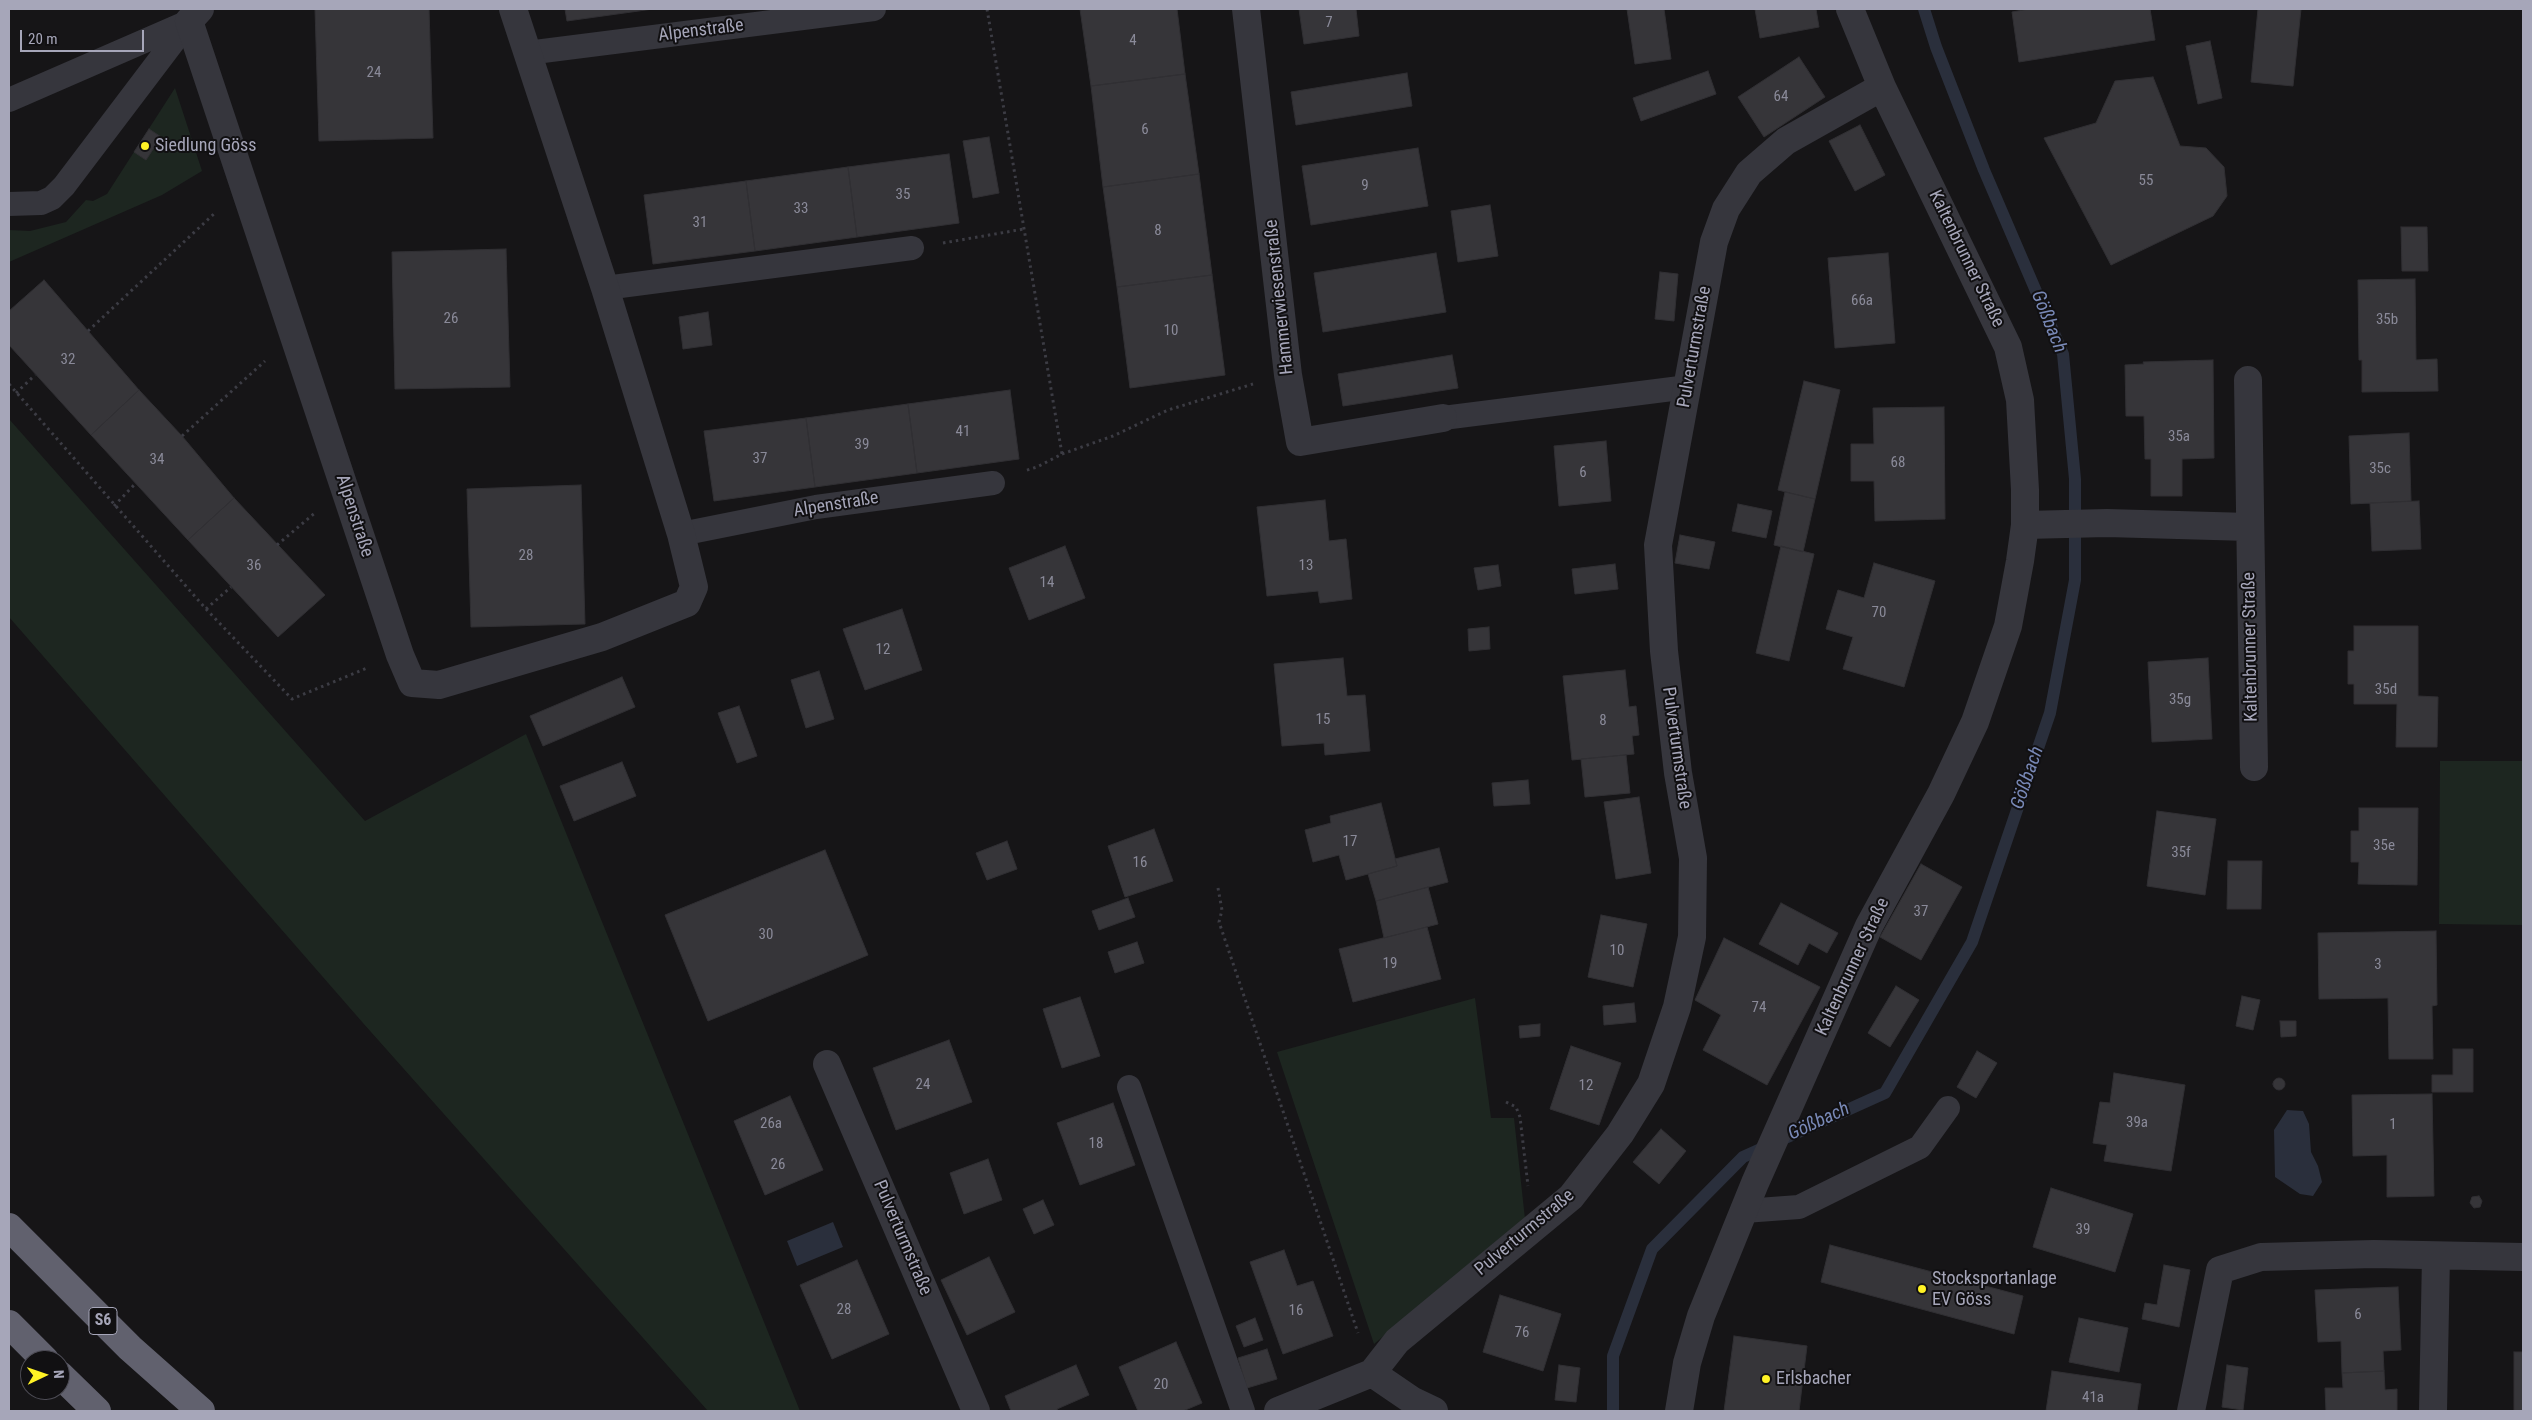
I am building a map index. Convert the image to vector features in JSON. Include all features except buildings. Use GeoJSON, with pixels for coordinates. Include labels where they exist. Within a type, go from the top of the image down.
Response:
{"type":"FeatureCollection","features":[{"type":"Feature","properties":{"kind":"highway","name":"S6"},"geometry":{"type":"LineString","coordinates":[[9,1227],[130,1348],[201,1411]]}},
{"type":"Feature","properties":{"kind":"highway"},"geometry":{"type":"LineString","coordinates":[[9,1324],[35,1350]]}},
{"type":"Feature","properties":{"kind":"highway"},"geometry":{"type":"LineString","coordinates":[[70,1385],[97,1411]]}},
{"type":"Feature","properties":{"kind":"street","name":"Alpenstraße"},"geometry":{"type":"LineString","coordinates":[[194,15],[244,186],[400,655],[412,683],[439,685],[602,637],[687,603],[694,587],[681,534],[606,288],[513,9]]}},
{"type":"Feature","properties":{"kind":"street","name":"Hammerwiesenstraße"},"geometry":{"type":"LineString","coordinates":[[1246,9],[1288,375],[1300,442],[1443,418]]}},
{"type":"Feature","properties":{"kind":"street","name":"Kaltenbrunner Straße"},"geometry":{"type":"LineString","coordinates":[[1679,1411],[1687,1363],[1701,1316],[1755,1183],[1869,926],[1941,794],[1975,722],[2008,626],[2036,525],[2020,400],[2008,347],[1882,87],[1850,9]]}},
{"type":"Feature","properties":{"kind":"street","name":"Pulverturmstraße"},"geometry":{"type":"LineString","coordinates":[[1278,1411],[1372,1373],[1397,1341],[1571,1197],[1620,1134],[1651,1084],[1677,1007],[1692,937],[1693,858],[1678,773],[1664,651],[1658,545],[1714,242],[1726,209],[1749,173],[1786,141],[1882,87]]}},
{"type":"Feature","properties":{"kind":"street","name":"Kaltenbrunner Straße"},"geometry":{"type":"LineString","coordinates":[[2248,380],[2254,766]]}},
{"type":"Feature","properties":{"kind":"street"},"geometry":{"type":"LineString","coordinates":[[2036,525],[2107,523],[2249,527]]}},
{"type":"Feature","properties":{"kind":"street","name":"Pulverturmstraße"},"geometry":{"type":"LineString","coordinates":[[827,1064],[976,1411]]}},
{"type":"Feature","properties":{"kind":"street"},"geometry":{"type":"LineString","coordinates":[[2191,1411],[2220,1270],[2261,1257],[2374,1254],[2523,1257]]}},
{"type":"Feature","properties":{"kind":"street"},"geometry":{"type":"LineString","coordinates":[[2433,1411],[2436,1256]]}},
{"type":"Feature","properties":{"kind":"street"},"geometry":{"type":"LineString","coordinates":[[1372,1373],[1413,1401],[1434,1411]]}},
{"type":"Feature","properties":{"kind":"lane","name":"Alpenstraße"},"geometry":{"type":"LineString","coordinates":[[527,53],[874,9]]}},
{"type":"Feature","properties":{"kind":"lane"},"geometry":{"type":"LineString","coordinates":[[9,100],[194,15]]}},
{"type":"Feature","properties":{"kind":"lane"},"geometry":{"type":"LineString","coordinates":[[9,204],[41,203],[52,198],[64,186],[194,15]]}},
{"type":"Feature","properties":{"kind":"lane"},"geometry":{"type":"LineString","coordinates":[[606,288],[912,248]]}},
{"type":"Feature","properties":{"kind":"lane"},"geometry":{"type":"LineString","coordinates":[[1443,418],[1688,386]]}},
{"type":"Feature","properties":{"kind":"lane","name":"Alpenstraße"},"geometry":{"type":"LineString","coordinates":[[681,534],[816,508],[993,483]]}},
{"type":"Feature","properties":{"kind":"lane"},"geometry":{"type":"LineString","coordinates":[[1129,1088],[1243,1411]]}},
{"type":"Feature","properties":{"kind":"lane"},"geometry":{"type":"LineString","coordinates":[[1744,1211],[1799,1207],[1920,1147],[1948,1108]]}},
{"type":"Feature","properties":{"kind":"path"},"geometry":{"type":"LineString","coordinates":[[987,9],[1062,454]]}},
{"type":"Feature","properties":{"kind":"path"},"geometry":{"type":"LineString","coordinates":[[88,331],[244,186]]}},
{"type":"Feature","properties":{"kind":"path"},"geometry":{"type":"LineString","coordinates":[[912,248],[1024,229]]}},
{"type":"Feature","properties":{"kind":"path"},"geometry":{"type":"LineString","coordinates":[[182,436],[294,336]]}},
{"type":"Feature","properties":{"kind":"path"},"geometry":{"type":"LineString","coordinates":[[16,393],[36,375]]}},
{"type":"Feature","properties":{"kind":"path"},"geometry":{"type":"LineString","coordinates":[[1028,469],[1037,467],[1062,454],[1113,436],[1168,410],[1213,394],[1288,375]]}},
{"type":"Feature","properties":{"kind":"path"},"geometry":{"type":"LineString","coordinates":[[9,384],[206,609],[292,699],[400,655]]}},
{"type":"Feature","properties":{"kind":"path"},"geometry":{"type":"LineString","coordinates":[[114,506],[135,484]]}},
{"type":"Feature","properties":{"kind":"path"},"geometry":{"type":"LineString","coordinates":[[277,545],[344,486]]}},
{"type":"Feature","properties":{"kind":"path"},"geometry":{"type":"LineString","coordinates":[[206,609],[231,587]]}},
{"type":"Feature","properties":{"kind":"path"},"geometry":{"type":"LineString","coordinates":[[1218,888],[1222,910],[1219,922],[1372,1373]]}},
{"type":"Feature","properties":{"kind":"path"},"geometry":{"type":"LineString","coordinates":[[1506,1102],[1516,1107],[1520,1117],[1533,1229]]}},
{"type":"Feature","properties":{"kind":"shaded area"},"geometry":{"type":"Polygon","coordinates":[[[175,88],[202,171],[162,195],[9,262],[9,230],[30,231],[66,222],[86,200],[93,201],[107,194],[175,88]]]}},
{"type":"Feature","properties":{"kind":"shaded area"},"geometry":{"type":"Polygon","coordinates":[[[9,419],[365,821],[526,734],[800,1411],[708,1411],[363,1023],[9,617],[9,419]]]}},
{"type":"Feature","properties":{"kind":"shaded area"},"geometry":{"type":"Polygon","coordinates":[[[2440,761],[2523,761],[2523,925],[2439,924],[2440,761]]]}},
{"type":"Feature","properties":{"kind":"shaded area"},"geometry":{"type":"Polygon","coordinates":[[[1475,998],[1491,1118],[1514,1118],[1525,1219],[1374,1344],[1277,1052],[1475,998]]]}},
{"type":"Feature","properties":{"kind":"water"},"geometry":{"type":"Polygon","coordinates":[[[2287,1110],[2303,1111],[2309,1124],[2311,1152],[2318,1166],[2322,1182],[2313,1196],[2300,1194],[2275,1177],[2274,1130],[2287,1110]]]}},
{"type":"Feature","properties":{"kind":"water"},"geometry":{"type":"Polygon","coordinates":[[[833,1222],[843,1247],[797,1266],[787,1241],[833,1222]]]}},
{"type":"Feature","properties":{"kind":"waterway","name":"Gößbach"},"geometry":{"type":"LineString","coordinates":[[1613,1411],[1613,1356],[1652,1249],[1743,1157],[1885,1093],[1972,942],[2050,713],[2075,580],[2075,479],[2063,354],[1984,170],[1936,47],[1924,9]]}},
{"type":"Feature","properties":{"kind":"place","name":"Siedlung Göss"},"geometry":{"type":"Point","coordinates":[145,146]}},
{"type":"Feature","properties":{"kind":"place","name":"Stocksportanlage EV Göss"},"geometry":{"type":"Point","coordinates":[1922,1289]}},
{"type":"Feature","properties":{"kind":"place","name":"Erlsbacher"},"geometry":{"type":"Point","coordinates":[1766,1379]}}]}
